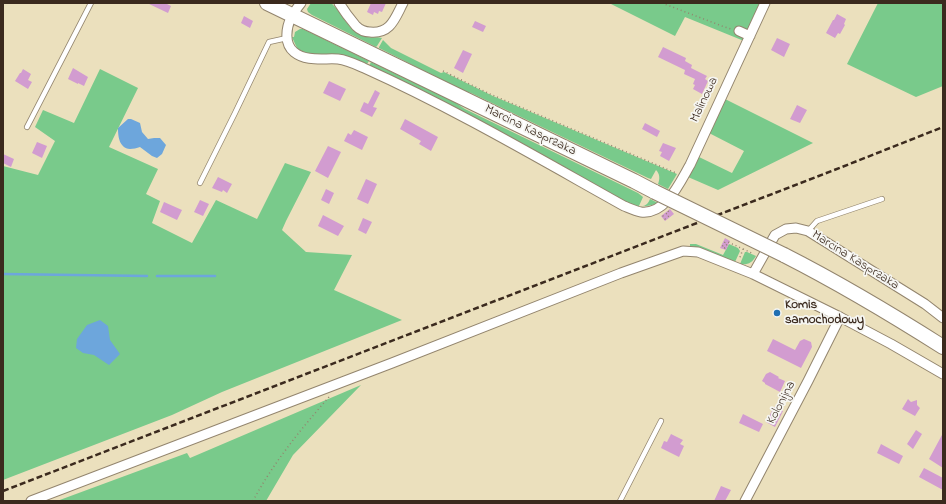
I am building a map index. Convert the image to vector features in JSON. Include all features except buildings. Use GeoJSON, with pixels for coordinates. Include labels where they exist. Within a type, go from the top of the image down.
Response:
{"type":"FeatureCollection","features":[{"type":"Feature","properties":{"kind":"main road","name":"Marcina Kasprzaka"},"geometry":{"type":"LineString","coordinates":[[267,3],[784,255],[902,321],[943,348]]}},
{"type":"Feature","properties":{"kind":"street"},"geometry":{"type":"LineString","coordinates":[[287,38],[291,18],[301,3]]}},
{"type":"Feature","properties":{"kind":"street"},"geometry":{"type":"LineString","coordinates":[[339,3],[357,27],[368,32],[377,32],[387,29],[394,21],[403,3]]}},
{"type":"Feature","properties":{"kind":"street","name":"Malinowa"},"geometry":{"type":"LineString","coordinates":[[666,208],[670,198],[690,164],[765,3]]}},
{"type":"Feature","properties":{"kind":"street"},"geometry":{"type":"LineString","coordinates":[[739,31],[750,36]]}},
{"type":"Feature","properties":{"kind":"street","name":"Marcina Kasprzaka"},"geometry":{"type":"LineString","coordinates":[[287,38],[288,45],[293,52],[305,58],[339,59],[366,68],[441,105],[624,206],[642,212],[666,208]]}},
{"type":"Feature","properties":{"kind":"street","name":"Marcina Kasprzaka"},"geometry":{"type":"LineString","coordinates":[[753,274],[775,235],[786,229],[796,228],[808,231],[925,304],[943,318]]}},
{"type":"Feature","properties":{"kind":"street"},"geometry":{"type":"LineString","coordinates":[[31,501],[621,273],[683,251],[698,252],[753,274],[840,317],[943,374]]}},
{"type":"Feature","properties":{"kind":"street","name":"Kolonijna"},"geometry":{"type":"LineString","coordinates":[[745,501],[840,317]]}},
{"type":"Feature","properties":{"kind":"lane"},"geometry":{"type":"LineString","coordinates":[[27,127],[91,3]]}},
{"type":"Feature","properties":{"kind":"lane"},"geometry":{"type":"LineString","coordinates":[[200,182],[269,42],[287,38]]}},
{"type":"Feature","properties":{"kind":"lane"},"geometry":{"type":"LineString","coordinates":[[808,231],[817,221],[882,200]]}},
{"type":"Feature","properties":{"kind":"lane"},"geometry":{"type":"LineString","coordinates":[[620,501],[661,421]]}},
{"type":"Feature","properties":{"kind":"path"},"geometry":{"type":"LineString","coordinates":[[662,3],[739,31]]}},
{"type":"Feature","properties":{"kind":"path"},"geometry":{"type":"LineString","coordinates":[[443,70],[490,94],[678,174]]}},
{"type":"Feature","properties":{"kind":"path"},"geometry":{"type":"LineString","coordinates":[[666,208],[663,216],[665,219],[670,215]]}},
{"type":"Feature","properties":{"kind":"path"},"geometry":{"type":"LineString","coordinates":[[724,242],[722,247],[725,248],[728,242],[755,254],[757,251]]}},
{"type":"Feature","properties":{"kind":"path"},"geometry":{"type":"LineString","coordinates":[[736,267],[743,249]]}},
{"type":"Feature","properties":{"kind":"path"},"geometry":{"type":"LineString","coordinates":[[253,501],[263,483],[304,426],[342,382]]}},
{"type":"Feature","properties":{"kind":"green space"},"geometry":{"type":"Polygon","coordinates":[[[311,3],[331,3],[348,25],[356,32],[367,37],[382,38],[376,47],[312,15],[307,9],[311,3]]]}},
{"type":"Feature","properties":{"kind":"green space"},"geometry":{"type":"Polygon","coordinates":[[[609,3],[763,3],[744,41],[685,17],[675,36],[609,3]]]}},
{"type":"Feature","properties":{"kind":"green space"},"geometry":{"type":"Polygon","coordinates":[[[878,3],[943,3],[943,86],[916,97],[847,64],[878,3]]]}},
{"type":"Feature","properties":{"kind":"green space"},"geometry":{"type":"Polygon","coordinates":[[[303,29],[369,61],[367,64],[347,56],[316,55],[306,53],[298,49],[292,37],[294,37],[295,32],[303,29]]]}},
{"type":"Feature","properties":{"kind":"green space"},"geometry":{"type":"Polygon","coordinates":[[[383,40],[391,48],[441,73],[444,72],[493,96],[677,174],[668,189],[658,184],[659,177],[656,170],[651,179],[648,178],[464,91],[379,48],[383,40]]]}},
{"type":"Feature","properties":{"kind":"green space"},"geometry":{"type":"Polygon","coordinates":[[[371,62],[453,101],[465,109],[638,193],[643,197],[639,206],[632,205],[369,66],[371,62]]]}},
{"type":"Feature","properties":{"kind":"green space"},"geometry":{"type":"Polygon","coordinates":[[[100,69],[138,88],[109,147],[158,169],[146,194],[160,201],[152,223],[192,243],[216,200],[257,219],[285,163],[311,172],[282,230],[306,252],[352,255],[334,290],[402,320],[222,392],[172,415],[3,480],[3,166],[38,175],[55,141],[35,127],[43,110],[74,123],[100,69]]]}},
{"type":"Feature","properties":{"kind":"green space"},"geometry":{"type":"Polygon","coordinates":[[[725,99],[813,143],[718,190],[688,177],[699,157],[732,173],[744,151],[709,133],[725,99]]]}},
{"type":"Feature","properties":{"kind":"green space"},"geometry":{"type":"Polygon","coordinates":[[[650,199],[658,203],[643,206],[646,205],[650,199]]]}},
{"type":"Feature","properties":{"kind":"green space"},"geometry":{"type":"Polygon","coordinates":[[[690,244],[696,244],[723,255],[729,244],[738,248],[740,251],[735,262],[701,248],[690,246],[690,244]]]}},
{"type":"Feature","properties":{"kind":"green space"},"geometry":{"type":"Polygon","coordinates":[[[745,252],[756,256],[750,263],[740,264],[745,252]]]}},
{"type":"Feature","properties":{"kind":"green space"},"geometry":{"type":"Polygon","coordinates":[[[361,385],[293,455],[266,501],[57,501],[187,453],[190,458],[361,385]]]}},
{"type":"Feature","properties":{"kind":"water"},"geometry":{"type":"Polygon","coordinates":[[[128,119],[140,123],[142,132],[148,139],[160,138],[166,145],[162,154],[157,158],[140,147],[130,149],[121,144],[118,128],[128,119]]]}},
{"type":"Feature","properties":{"kind":"water"},"geometry":{"type":"Polygon","coordinates":[[[100,320],[108,326],[110,340],[120,354],[109,365],[94,355],[83,353],[76,348],[77,339],[87,325],[100,320]]]}},
{"type":"Feature","properties":{"kind":"waterway"},"geometry":{"type":"LineString","coordinates":[[3,274],[147,276]]}},
{"type":"Feature","properties":{"kind":"waterway"},"geometry":{"type":"LineString","coordinates":[[157,276],[215,276]]}},
{"type":"Feature","properties":{"kind":"railway"},"geometry":{"type":"LineString","coordinates":[[3,491],[943,127]]}},
{"type":"Feature","properties":{"kind":"place","name":"Komis samochodowy"},"geometry":{"type":"Point","coordinates":[777,313]}}]}
